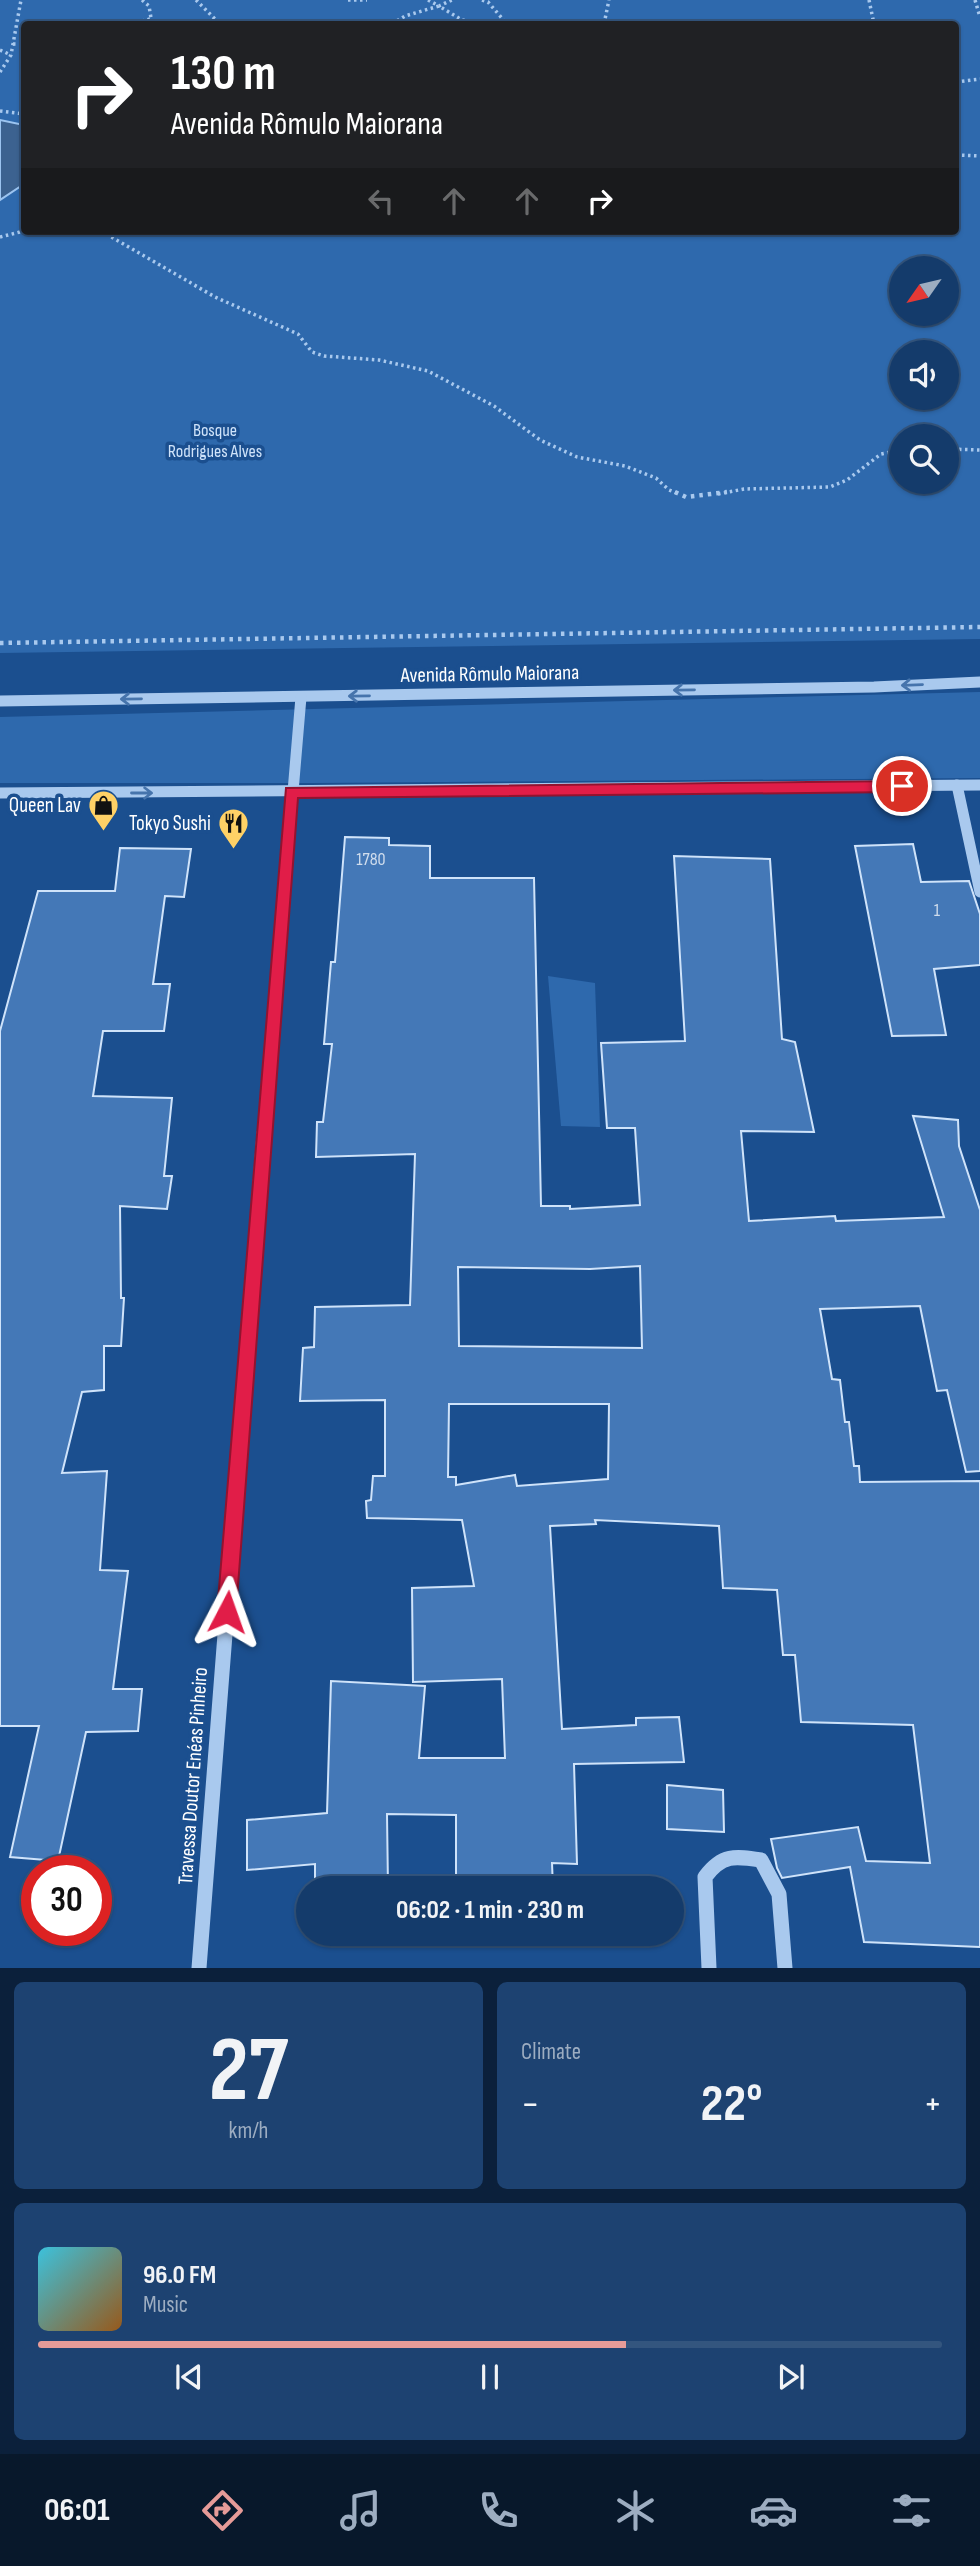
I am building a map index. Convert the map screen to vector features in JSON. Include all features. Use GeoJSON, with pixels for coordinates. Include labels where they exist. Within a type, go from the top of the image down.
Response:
{"type":"FeatureCollection","features":[{"type":"Feature","properties":{"kind":"street","name":"Avenida Rômulo Maiorana"},"geometry":{"type":"LineString","coordinates":[[0,701],[860,687],[980,682]]}},
{"type":"Feature","properties":{"kind":"street","name":"Travessa Doutor Enéas Pinheiro"},"geometry":{"type":"LineString","coordinates":[[199,1968],[291,792],[301,697]]}},
{"type":"Feature","properties":{"kind":"street"},"geometry":{"type":"LineString","coordinates":[[957,785],[980,892]]}},
{"type":"Feature","properties":{"kind":"street"},"geometry":{"type":"LineString","coordinates":[[0,793],[980,785]]}},
{"type":"Feature","properties":{"kind":"street"},"geometry":{"type":"LineString","coordinates":[[709,1968],[705,1877],[714,1865],[733,1856],[761,1860],[779,1894],[785,1968]]}},
{"type":"Feature","properties":{"kind":"path"},"geometry":{"type":"LineString","coordinates":[[0,72],[11,55],[21,0]]}},
{"type":"Feature","properties":{"kind":"path"},"geometry":{"type":"LineString","coordinates":[[142,0],[149,6],[150,19],[142,21]]}},
{"type":"Feature","properties":{"kind":"path"},"geometry":{"type":"LineString","coordinates":[[196,0],[217,21]]}},
{"type":"Feature","properties":{"kind":"path"},"geometry":{"type":"LineString","coordinates":[[348,0],[367,0]]}},
{"type":"Feature","properties":{"kind":"path"},"geometry":{"type":"LineString","coordinates":[[428,0],[462,20],[470,21]]}},
{"type":"Feature","properties":{"kind":"path"},"geometry":{"type":"LineString","coordinates":[[396,21],[452,0]]}},
{"type":"Feature","properties":{"kind":"path"},"geometry":{"type":"LineString","coordinates":[[482,0],[489,1],[505,21]]}},
{"type":"Feature","properties":{"kind":"path"},"geometry":{"type":"LineString","coordinates":[[605,21],[609,0]]}},
{"type":"Feature","properties":{"kind":"path"},"geometry":{"type":"LineString","coordinates":[[869,0],[873,21]]}},
{"type":"Feature","properties":{"kind":"path"},"geometry":{"type":"LineString","coordinates":[[975,0],[980,17]]}},
{"type":"Feature","properties":{"kind":"path"},"geometry":{"type":"LineString","coordinates":[[13,44],[21,44]]}},
{"type":"Feature","properties":{"kind":"path"},"geometry":{"type":"LineString","coordinates":[[0,50],[11,55]]}},
{"type":"Feature","properties":{"kind":"path"},"geometry":{"type":"LineString","coordinates":[[959,82],[980,79]]}},
{"type":"Feature","properties":{"kind":"path"},"geometry":{"type":"LineString","coordinates":[[0,111],[21,114]]}},
{"type":"Feature","properties":{"kind":"path"},"geometry":{"type":"LineString","coordinates":[[959,155],[980,156]]}},
{"type":"Feature","properties":{"kind":"path"},"geometry":{"type":"LineString","coordinates":[[0,237],[21,232]]}},
{"type":"Feature","properties":{"kind":"path"},"geometry":{"type":"LineString","coordinates":[[108,235],[215,297],[298,334],[312,352],[324,356],[379,360],[428,371],[495,406],[540,440],[577,457],[625,466],[656,478],[669,489],[686,497],[744,489],[830,487],[847,480],[881,454],[889,452]]}},
{"type":"Feature","properties":{"kind":"path"},"geometry":{"type":"LineString","coordinates":[[959,449],[980,450]]}},
{"type":"Feature","properties":{"kind":"path"},"geometry":{"type":"LineString","coordinates":[[0,643],[980,627]]}},
{"type":"Feature","properties":{"kind":"green space","name":"Bosque Rodrigues Alves"},"geometry":{"type":"Polygon","coordinates":[[[0,0],[980,0],[980,639],[0,653],[0,0]]]}},
{"type":"Feature","properties":{"kind":"green space"},"geometry":{"type":"Polygon","coordinates":[[[980,692],[980,778],[0,783],[0,717],[980,692]]]}},
{"type":"Feature","properties":{"kind":"green space"},"geometry":{"type":"Polygon","coordinates":[[[548,976],[595,983],[600,1127],[561,1126],[548,976]]]}},
{"type":"Feature","properties":{"kind":"shaded area"},"geometry":{"type":"Polygon","coordinates":[[[0,120],[21,124],[21,186],[0,200],[0,120]]]}},
{"type":"Feature","properties":{"kind":"building"},"geometry":{"type":"Polygon","coordinates":[[[345,837],[389,838],[389,845],[430,846],[430,878],[534,878],[541,1206],[570,1206],[570,1209],[640,1205],[635,1128],[607,1128],[601,1043],[685,1041],[674,856],[770,859],[782,1039],[795,1042],[814,1132],[741,1131],[749,1221],[835,1216],[836,1221],[944,1217],[913,1116],[958,1120],[959,1146],[980,1210],[980,1471],[966,1472],[947,1390],[937,1391],[920,1306],[820,1309],[832,1379],[840,1380],[845,1422],[849,1422],[854,1466],[859,1466],[860,1482],[980,1481],[980,1947],[864,1942],[850,1867],[782,1878],[771,1839],[858,1827],[866,1861],[930,1863],[913,1725],[801,1722],[795,1655],[783,1655],[777,1590],[723,1588],[719,1526],[595,1520],[596,1524],[550,1526],[562,1729],[636,1725],[636,1718],[679,1717],[684,1762],[574,1764],[577,1864],[552,1863],[553,1876],[456,1876],[456,1815],[387,1814],[388,1876],[315,1876],[315,1864],[247,1870],[247,1820],[327,1813],[331,1681],[425,1686],[419,1758],[505,1758],[502,1679],[413,1682],[412,1588],[474,1586],[462,1520],[367,1518],[366,1501],[371,1500],[373,1476],[385,1476],[385,1400],[300,1401],[303,1348],[314,1347],[315,1307],[410,1305],[415,1154],[316,1157],[317,1122],[323,1122],[332,1044],[324,1044],[331,962],[335,962],[345,837]],[[640,1266],[590,1269],[458,1267],[459,1346],[642,1348],[640,1266]],[[449,1404],[448,1477],[456,1477],[456,1485],[515,1475],[517,1486],[608,1479],[609,1404],[449,1404]]]}},
{"type":"Feature","properties":{"kind":"building"},"geometry":{"type":"Polygon","coordinates":[[[913,844],[921,882],[969,881],[980,914],[980,965],[934,969],[946,1035],[892,1036],[855,846],[913,844]]]}},
{"type":"Feature","properties":{"kind":"building"},"geometry":{"type":"Polygon","coordinates":[[[120,848],[191,849],[184,897],[165,896],[153,984],[170,984],[164,1031],[103,1031],[93,1096],[172,1098],[164,1176],[172,1176],[167,1209],[120,1206],[121,1298],[124,1298],[121,1346],[104,1346],[104,1390],[82,1392],[62,1473],[107,1471],[100,1570],[128,1571],[113,1689],[142,1689],[138,1731],[86,1732],[59,1855],[10,1857],[39,1726],[0,1726],[0,1031],[38,891],[115,891],[120,848]]]}},
{"type":"Feature","properties":{"kind":"building"},"geometry":{"type":"Polygon","coordinates":[[[667,1785],[723,1790],[724,1832],[667,1829],[667,1785]]]}},
{"type":"Feature","properties":{"kind":"place","name":"Queen Lav"},"geometry":{"type":"Point","coordinates":[104,832]}},
{"type":"Feature","properties":{"kind":"place","name":"Tokyo Sushi"},"geometry":{"type":"Point","coordinates":[234,850]}},
{"type":"Feature","properties":{"kind":"route"},"geometry":{"type":"LineString","coordinates":[[227,1612],[291,792],[902,786]]}}]}
